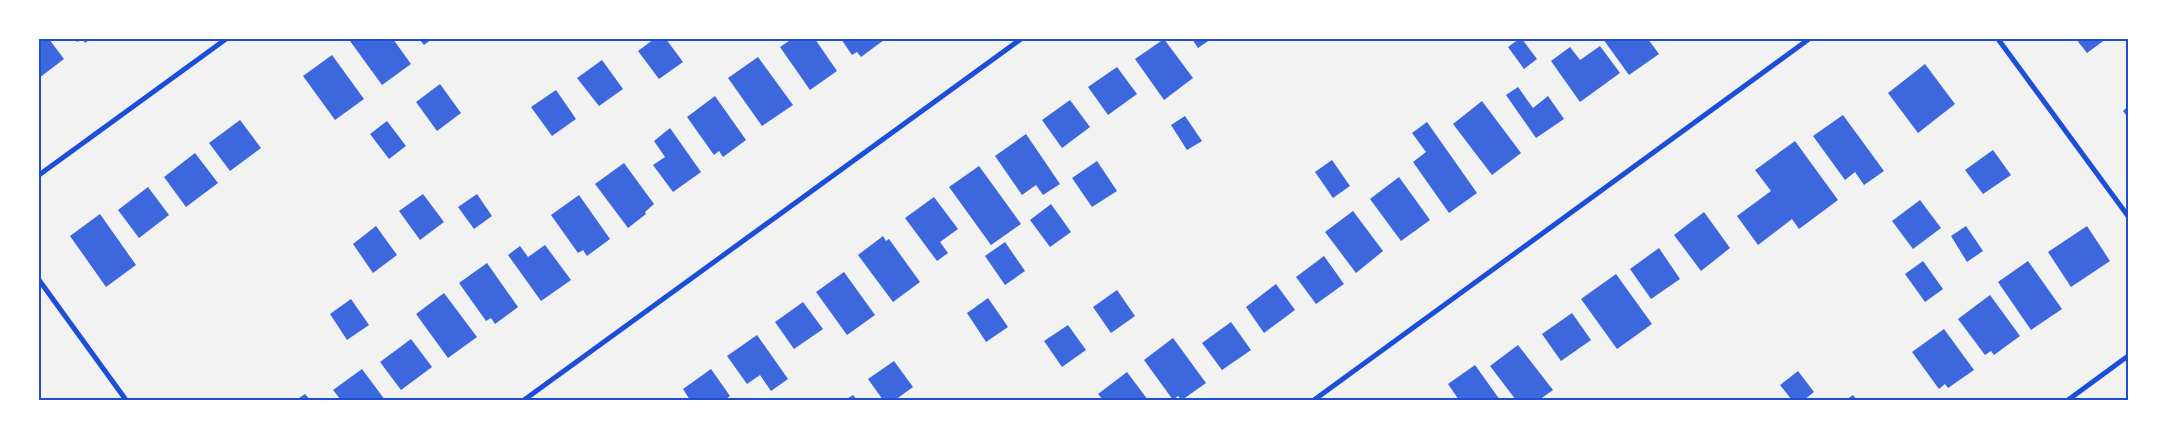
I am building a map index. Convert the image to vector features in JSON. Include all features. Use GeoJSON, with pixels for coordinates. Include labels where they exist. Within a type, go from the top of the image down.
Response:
{"type":"FeatureCollection","features":[{"type":"Feature","properties":{"kind":"street"},"geometry":{"type":"LineString","coordinates":[[39,175],[226,39]]}},
{"type":"Feature","properties":{"kind":"street"},"geometry":{"type":"LineString","coordinates":[[524,400],[1021,39]]}},
{"type":"Feature","properties":{"kind":"street"},"geometry":{"type":"LineString","coordinates":[[1314,400],[1809,39]]}},
{"type":"Feature","properties":{"kind":"street"},"geometry":{"type":"LineString","coordinates":[[1998,39],[2128,216]]}},
{"type":"Feature","properties":{"kind":"street"},"geometry":{"type":"LineString","coordinates":[[39,280],[126,400]]}},
{"type":"Feature","properties":{"kind":"street"},"geometry":{"type":"LineString","coordinates":[[2068,400],[2128,356]]}},
{"type":"Feature","properties":{"kind":"building"},"geometry":{"type":"Polygon","coordinates":[[[39,39],[49,39],[64,59],[39,78],[39,39]]]}},
{"type":"Feature","properties":{"kind":"building"},"geometry":{"type":"Polygon","coordinates":[[[82,39],[90,39],[85,43],[82,39]]]}},
{"type":"Feature","properties":{"kind":"building"},"geometry":{"type":"Polygon","coordinates":[[[353,39],[393,39],[411,64],[382,85],[350,41],[353,39]]]}},
{"type":"Feature","properties":{"kind":"building"},"geometry":{"type":"Polygon","coordinates":[[[419,39],[432,39],[424,45],[419,39]]]}},
{"type":"Feature","properties":{"kind":"building"},"geometry":{"type":"Polygon","coordinates":[[[654,39],[666,39],[683,62],[659,79],[638,51],[654,39]]]}},
{"type":"Feature","properties":{"kind":"building"},"geometry":{"type":"Polygon","coordinates":[[[792,39],[815,39],[837,71],[810,90],[780,47],[792,39]]]}},
{"type":"Feature","properties":{"kind":"building"},"geometry":{"type":"Polygon","coordinates":[[[841,39],[884,40],[861,57],[857,52],[852,55],[841,39]]]}},
{"type":"Feature","properties":{"kind":"building"},"geometry":{"type":"Polygon","coordinates":[[[1164,39],[1193,78],[1164,100],[1135,59],[1164,39]]]}},
{"type":"Feature","properties":{"kind":"building"},"geometry":{"type":"Polygon","coordinates":[[[1192,39],[1211,39],[1198,48],[1192,39]]]}},
{"type":"Feature","properties":{"kind":"building"},"geometry":{"type":"Polygon","coordinates":[[[1522,39],[1537,59],[1524,69],[1508,47],[1522,39]]]}},
{"type":"Feature","properties":{"kind":"building"},"geometry":{"type":"Polygon","coordinates":[[[1603,39],[1648,39],[1659,54],[1629,75],[1603,39]]]}},
{"type":"Feature","properties":{"kind":"building"},"geometry":{"type":"Polygon","coordinates":[[[2076,39],[2106,39],[2087,53],[2076,39]]]}},
{"type":"Feature","properties":{"kind":"building"},"geometry":{"type":"Polygon","coordinates":[[[1600,46],[1620,73],[1580,102],[1551,61],[1570,47],[1580,60],[1600,46]]]}},
{"type":"Feature","properties":{"kind":"building"},"geometry":{"type":"Polygon","coordinates":[[[332,55],[364,99],[335,120],[303,76],[332,55]]]}},
{"type":"Feature","properties":{"kind":"building"},"geometry":{"type":"Polygon","coordinates":[[[758,57],[793,105],[762,126],[728,78],[758,57]]]}},
{"type":"Feature","properties":{"kind":"building"},"geometry":{"type":"Polygon","coordinates":[[[602,60],[623,89],[599,106],[577,78],[602,60]]]}},
{"type":"Feature","properties":{"kind":"building"},"geometry":{"type":"Polygon","coordinates":[[[1925,64],[1955,104],[1918,133],[1888,93],[1925,64]]]}},
{"type":"Feature","properties":{"kind":"building"},"geometry":{"type":"Polygon","coordinates":[[[1117,67],[1137,94],[1108,115],[1088,87],[1117,67]]]}},
{"type":"Feature","properties":{"kind":"building"},"geometry":{"type":"Polygon","coordinates":[[[440,84],[461,113],[437,131],[416,102],[440,84]]]}},
{"type":"Feature","properties":{"kind":"building"},"geometry":{"type":"Polygon","coordinates":[[[1518,87],[1533,108],[1548,96],[1564,119],[1536,138],[1506,95],[1518,87]]]}},
{"type":"Feature","properties":{"kind":"building"},"geometry":{"type":"Polygon","coordinates":[[[556,90],[576,119],[552,136],[531,107],[556,90]]]}},
{"type":"Feature","properties":{"kind":"building"},"geometry":{"type":"Polygon","coordinates":[[[715,96],[746,140],[723,157],[719,151],[714,155],[687,117],[715,96]]]}},
{"type":"Feature","properties":{"kind":"building"},"geometry":{"type":"Polygon","coordinates":[[[1070,100],[1090,127],[1062,148],[1042,120],[1070,100]]]}},
{"type":"Feature","properties":{"kind":"building"},"geometry":{"type":"Polygon","coordinates":[[[1482,101],[1521,153],[1492,175],[1453,124],[1482,101]]]}},
{"type":"Feature","properties":{"kind":"building"},"geometry":{"type":"Polygon","coordinates":[[[2128,106],[2128,118],[2123,111],[2128,106]]]}},
{"type":"Feature","properties":{"kind":"building"},"geometry":{"type":"Polygon","coordinates":[[[1843,115],[1884,171],[1864,185],[1855,172],[1845,180],[1813,136],[1843,115]]]}},
{"type":"Feature","properties":{"kind":"building"},"geometry":{"type":"Polygon","coordinates":[[[1185,116],[1202,141],[1187,150],[1171,125],[1185,116]]]}},
{"type":"Feature","properties":{"kind":"building"},"geometry":{"type":"Polygon","coordinates":[[[240,120],[261,148],[230,171],[209,143],[240,120]]]}},
{"type":"Feature","properties":{"kind":"building"},"geometry":{"type":"Polygon","coordinates":[[[387,121],[406,146],[389,159],[370,134],[387,121]]]}},
{"type":"Feature","properties":{"kind":"building"},"geometry":{"type":"Polygon","coordinates":[[[1427,122],[1477,193],[1449,213],[1413,162],[1426,152],[1412,133],[1427,122]]]}},
{"type":"Feature","properties":{"kind":"building"},"geometry":{"type":"Polygon","coordinates":[[[670,128],[701,172],[673,192],[653,165],[665,157],[654,141],[670,128]]]}},
{"type":"Feature","properties":{"kind":"building"},"geometry":{"type":"Polygon","coordinates":[[[1026,134],[1060,184],[1043,195],[1036,185],[1022,195],[995,156],[1026,134]]]}},
{"type":"Feature","properties":{"kind":"building"},"geometry":{"type":"Polygon","coordinates":[[[1795,141],[1838,200],[1799,229],[1792,219],[1758,245],[1737,216],[1771,191],[1755,170],[1795,141]]]}},
{"type":"Feature","properties":{"kind":"building"},"geometry":{"type":"Polygon","coordinates":[[[1993,150],[2011,175],[1983,194],[1965,170],[1993,150]]]}},
{"type":"Feature","properties":{"kind":"building"},"geometry":{"type":"Polygon","coordinates":[[[195,153],[218,183],[186,207],[164,177],[195,153]]]}},
{"type":"Feature","properties":{"kind":"building"},"geometry":{"type":"Polygon","coordinates":[[[1332,160],[1350,186],[1333,198],[1315,172],[1332,160]]]}},
{"type":"Feature","properties":{"kind":"building"},"geometry":{"type":"Polygon","coordinates":[[[1097,161],[1117,191],[1092,207],[1072,178],[1097,161]]]}},
{"type":"Feature","properties":{"kind":"building"},"geometry":{"type":"Polygon","coordinates":[[[624,163],[654,204],[645,212],[646,214],[628,228],[595,184],[624,163]]]}},
{"type":"Feature","properties":{"kind":"building"},"geometry":{"type":"Polygon","coordinates":[[[979,166],[1021,224],[991,245],[949,187],[979,166]]]}},
{"type":"Feature","properties":{"kind":"building"},"geometry":{"type":"Polygon","coordinates":[[[1399,177],[1430,220],[1401,241],[1370,199],[1399,177]]]}},
{"type":"Feature","properties":{"kind":"building"},"geometry":{"type":"Polygon","coordinates":[[[148,187],[169,215],[139,238],[118,210],[148,187]]]}},
{"type":"Feature","properties":{"kind":"building"},"geometry":{"type":"Polygon","coordinates":[[[423,194],[444,222],[420,240],[399,211],[423,194]]]}},
{"type":"Feature","properties":{"kind":"building"},"geometry":{"type":"Polygon","coordinates":[[[477,194],[492,216],[474,229],[458,207],[477,194]]]}},
{"type":"Feature","properties":{"kind":"building"},"geometry":{"type":"Polygon","coordinates":[[[579,195],[610,239],[587,256],[583,250],[578,253],[551,215],[579,195]]]}},
{"type":"Feature","properties":{"kind":"building"},"geometry":{"type":"Polygon","coordinates":[[[934,197],[958,229],[940,242],[948,253],[937,261],[905,218],[934,197]]]}},
{"type":"Feature","properties":{"kind":"building"},"geometry":{"type":"Polygon","coordinates":[[[1920,200],[1941,228],[1913,249],[1892,221],[1920,200]]]}},
{"type":"Feature","properties":{"kind":"building"},"geometry":{"type":"Polygon","coordinates":[[[1051,204],[1071,232],[1050,247],[1030,220],[1051,204]]]}},
{"type":"Feature","properties":{"kind":"building"},"geometry":{"type":"Polygon","coordinates":[[[1353,211],[1383,251],[1356,273],[1325,232],[1353,211]]]}},
{"type":"Feature","properties":{"kind":"building"},"geometry":{"type":"Polygon","coordinates":[[[1704,212],[1730,248],[1701,271],[1674,235],[1704,212]]]}},
{"type":"Feature","properties":{"kind":"building"},"geometry":{"type":"Polygon","coordinates":[[[100,214],[136,265],[106,287],[70,236],[100,214]]]}},
{"type":"Feature","properties":{"kind":"building"},"geometry":{"type":"Polygon","coordinates":[[[376,226],[397,255],[373,273],[353,244],[376,226]]]}},
{"type":"Feature","properties":{"kind":"building"},"geometry":{"type":"Polygon","coordinates":[[[1966,226],[1983,251],[1967,262],[1951,236],[1966,226]]]}},
{"type":"Feature","properties":{"kind":"building"},"geometry":{"type":"Polygon","coordinates":[[[2087,226],[2110,261],[2071,287],[2048,252],[2087,226]]]}},
{"type":"Feature","properties":{"kind":"building"},"geometry":{"type":"Polygon","coordinates":[[[883,236],[886,241],[889,239],[920,282],[893,302],[858,255],[883,236]]]}},
{"type":"Feature","properties":{"kind":"building"},"geometry":{"type":"Polygon","coordinates":[[[1005,242],[1025,271],[1005,285],[985,256],[1005,242]]]}},
{"type":"Feature","properties":{"kind":"building"},"geometry":{"type":"Polygon","coordinates":[[[545,245],[571,280],[541,301],[508,255],[520,246],[528,257],[545,245]]]}},
{"type":"Feature","properties":{"kind":"building"},"geometry":{"type":"Polygon","coordinates":[[[1659,248],[1680,279],[1651,299],[1630,269],[1659,248]]]}},
{"type":"Feature","properties":{"kind":"building"},"geometry":{"type":"Polygon","coordinates":[[[1324,256],[1344,284],[1316,304],[1296,277],[1324,256]]]}},
{"type":"Feature","properties":{"kind":"building"},"geometry":{"type":"Polygon","coordinates":[[[1923,261],[1943,289],[1925,302],[1905,274],[1923,261]]]}},
{"type":"Feature","properties":{"kind":"building"},"geometry":{"type":"Polygon","coordinates":[[[2028,261],[2062,309],[2031,330],[1998,282],[2028,261]]]}},
{"type":"Feature","properties":{"kind":"building"},"geometry":{"type":"Polygon","coordinates":[[[487,263],[518,307],[495,324],[491,318],[486,321],[459,283],[487,263]]]}},
{"type":"Feature","properties":{"kind":"building"},"geometry":{"type":"Polygon","coordinates":[[[844,272],[875,315],[847,335],[816,292],[844,272]]]}},
{"type":"Feature","properties":{"kind":"building"},"geometry":{"type":"Polygon","coordinates":[[[1616,274],[1652,324],[1617,349],[1581,299],[1616,274]]]}},
{"type":"Feature","properties":{"kind":"building"},"geometry":{"type":"Polygon","coordinates":[[[1276,284],[1295,310],[1264,333],[1246,307],[1276,284]]]}},
{"type":"Feature","properties":{"kind":"building"},"geometry":{"type":"Polygon","coordinates":[[[1117,290],[1135,316],[1111,333],[1093,307],[1117,290]]]}},
{"type":"Feature","properties":{"kind":"building"},"geometry":{"type":"Polygon","coordinates":[[[444,293],[477,337],[448,358],[416,314],[444,293]]]}},
{"type":"Feature","properties":{"kind":"building"},"geometry":{"type":"Polygon","coordinates":[[[1990,295],[2020,336],[1994,355],[1991,351],[1985,355],[1958,319],[1990,295]]]}},
{"type":"Feature","properties":{"kind":"building"},"geometry":{"type":"Polygon","coordinates":[[[988,298],[1008,327],[986,342],[967,313],[988,298]]]}},
{"type":"Feature","properties":{"kind":"building"},"geometry":{"type":"Polygon","coordinates":[[[351,299],[369,325],[347,340],[330,314],[351,299]]]}},
{"type":"Feature","properties":{"kind":"building"},"geometry":{"type":"Polygon","coordinates":[[[803,302],[823,329],[794,349],[775,322],[803,302]]]}},
{"type":"Feature","properties":{"kind":"building"},"geometry":{"type":"Polygon","coordinates":[[[1572,313],[1591,340],[1561,361],[1542,334],[1572,313]]]}},
{"type":"Feature","properties":{"kind":"building"},"geometry":{"type":"Polygon","coordinates":[[[1231,322],[1251,350],[1222,370],[1202,343],[1231,322]]]}},
{"type":"Feature","properties":{"kind":"building"},"geometry":{"type":"Polygon","coordinates":[[[1068,325],[1086,350],[1062,367],[1044,341],[1068,325]]]}},
{"type":"Feature","properties":{"kind":"building"},"geometry":{"type":"Polygon","coordinates":[[[1944,329],[1974,370],[1948,388],[1945,384],[1939,389],[1912,352],[1944,329]]]}},
{"type":"Feature","properties":{"kind":"building"},"geometry":{"type":"Polygon","coordinates":[[[757,335],[788,379],[771,391],[760,375],[747,384],[727,356],[757,335]]]}},
{"type":"Feature","properties":{"kind":"building"},"geometry":{"type":"Polygon","coordinates":[[[1173,338],[1206,383],[1182,400],[1178,396],[1173,400],[1144,360],[1173,338]]]}},
{"type":"Feature","properties":{"kind":"building"},"geometry":{"type":"Polygon","coordinates":[[[411,339],[432,367],[401,390],[380,362],[411,339]]]}},
{"type":"Feature","properties":{"kind":"building"},"geometry":{"type":"Polygon","coordinates":[[[1518,345],[1553,390],[1539,400],[1516,400],[1490,366],[1518,345]]]}},
{"type":"Feature","properties":{"kind":"building"},"geometry":{"type":"Polygon","coordinates":[[[894,361],[913,387],[895,400],[883,400],[868,379],[894,361]]]}},
{"type":"Feature","properties":{"kind":"building"},"geometry":{"type":"Polygon","coordinates":[[[1475,365],[1500,400],[1459,400],[1448,384],[1475,365]]]}},
{"type":"Feature","properties":{"kind":"building"},"geometry":{"type":"Polygon","coordinates":[[[362,369],[385,400],[341,400],[333,390],[362,369]]]}},
{"type":"Feature","properties":{"kind":"building"},"geometry":{"type":"Polygon","coordinates":[[[711,369],[730,396],[725,400],[690,400],[683,389],[711,369]]]}},
{"type":"Feature","properties":{"kind":"building"},"geometry":{"type":"Polygon","coordinates":[[[1798,371],[1814,392],[1804,400],[1792,400],[1780,385],[1798,371]]]}},
{"type":"Feature","properties":{"kind":"building"},"geometry":{"type":"Polygon","coordinates":[[[1127,372],[1148,400],[1103,400],[1098,394],[1127,372]]]}},
{"type":"Feature","properties":{"kind":"building"},"geometry":{"type":"Polygon","coordinates":[[[305,394],[310,400],[296,400],[305,394]]]}},
{"type":"Feature","properties":{"kind":"building"},"geometry":{"type":"Polygon","coordinates":[[[853,395],[857,400],[845,400],[853,395]]]}},
{"type":"Feature","properties":{"kind":"building"},"geometry":{"type":"Polygon","coordinates":[[[1853,395],[1857,400],[1846,400],[1853,395]]]}}]}
